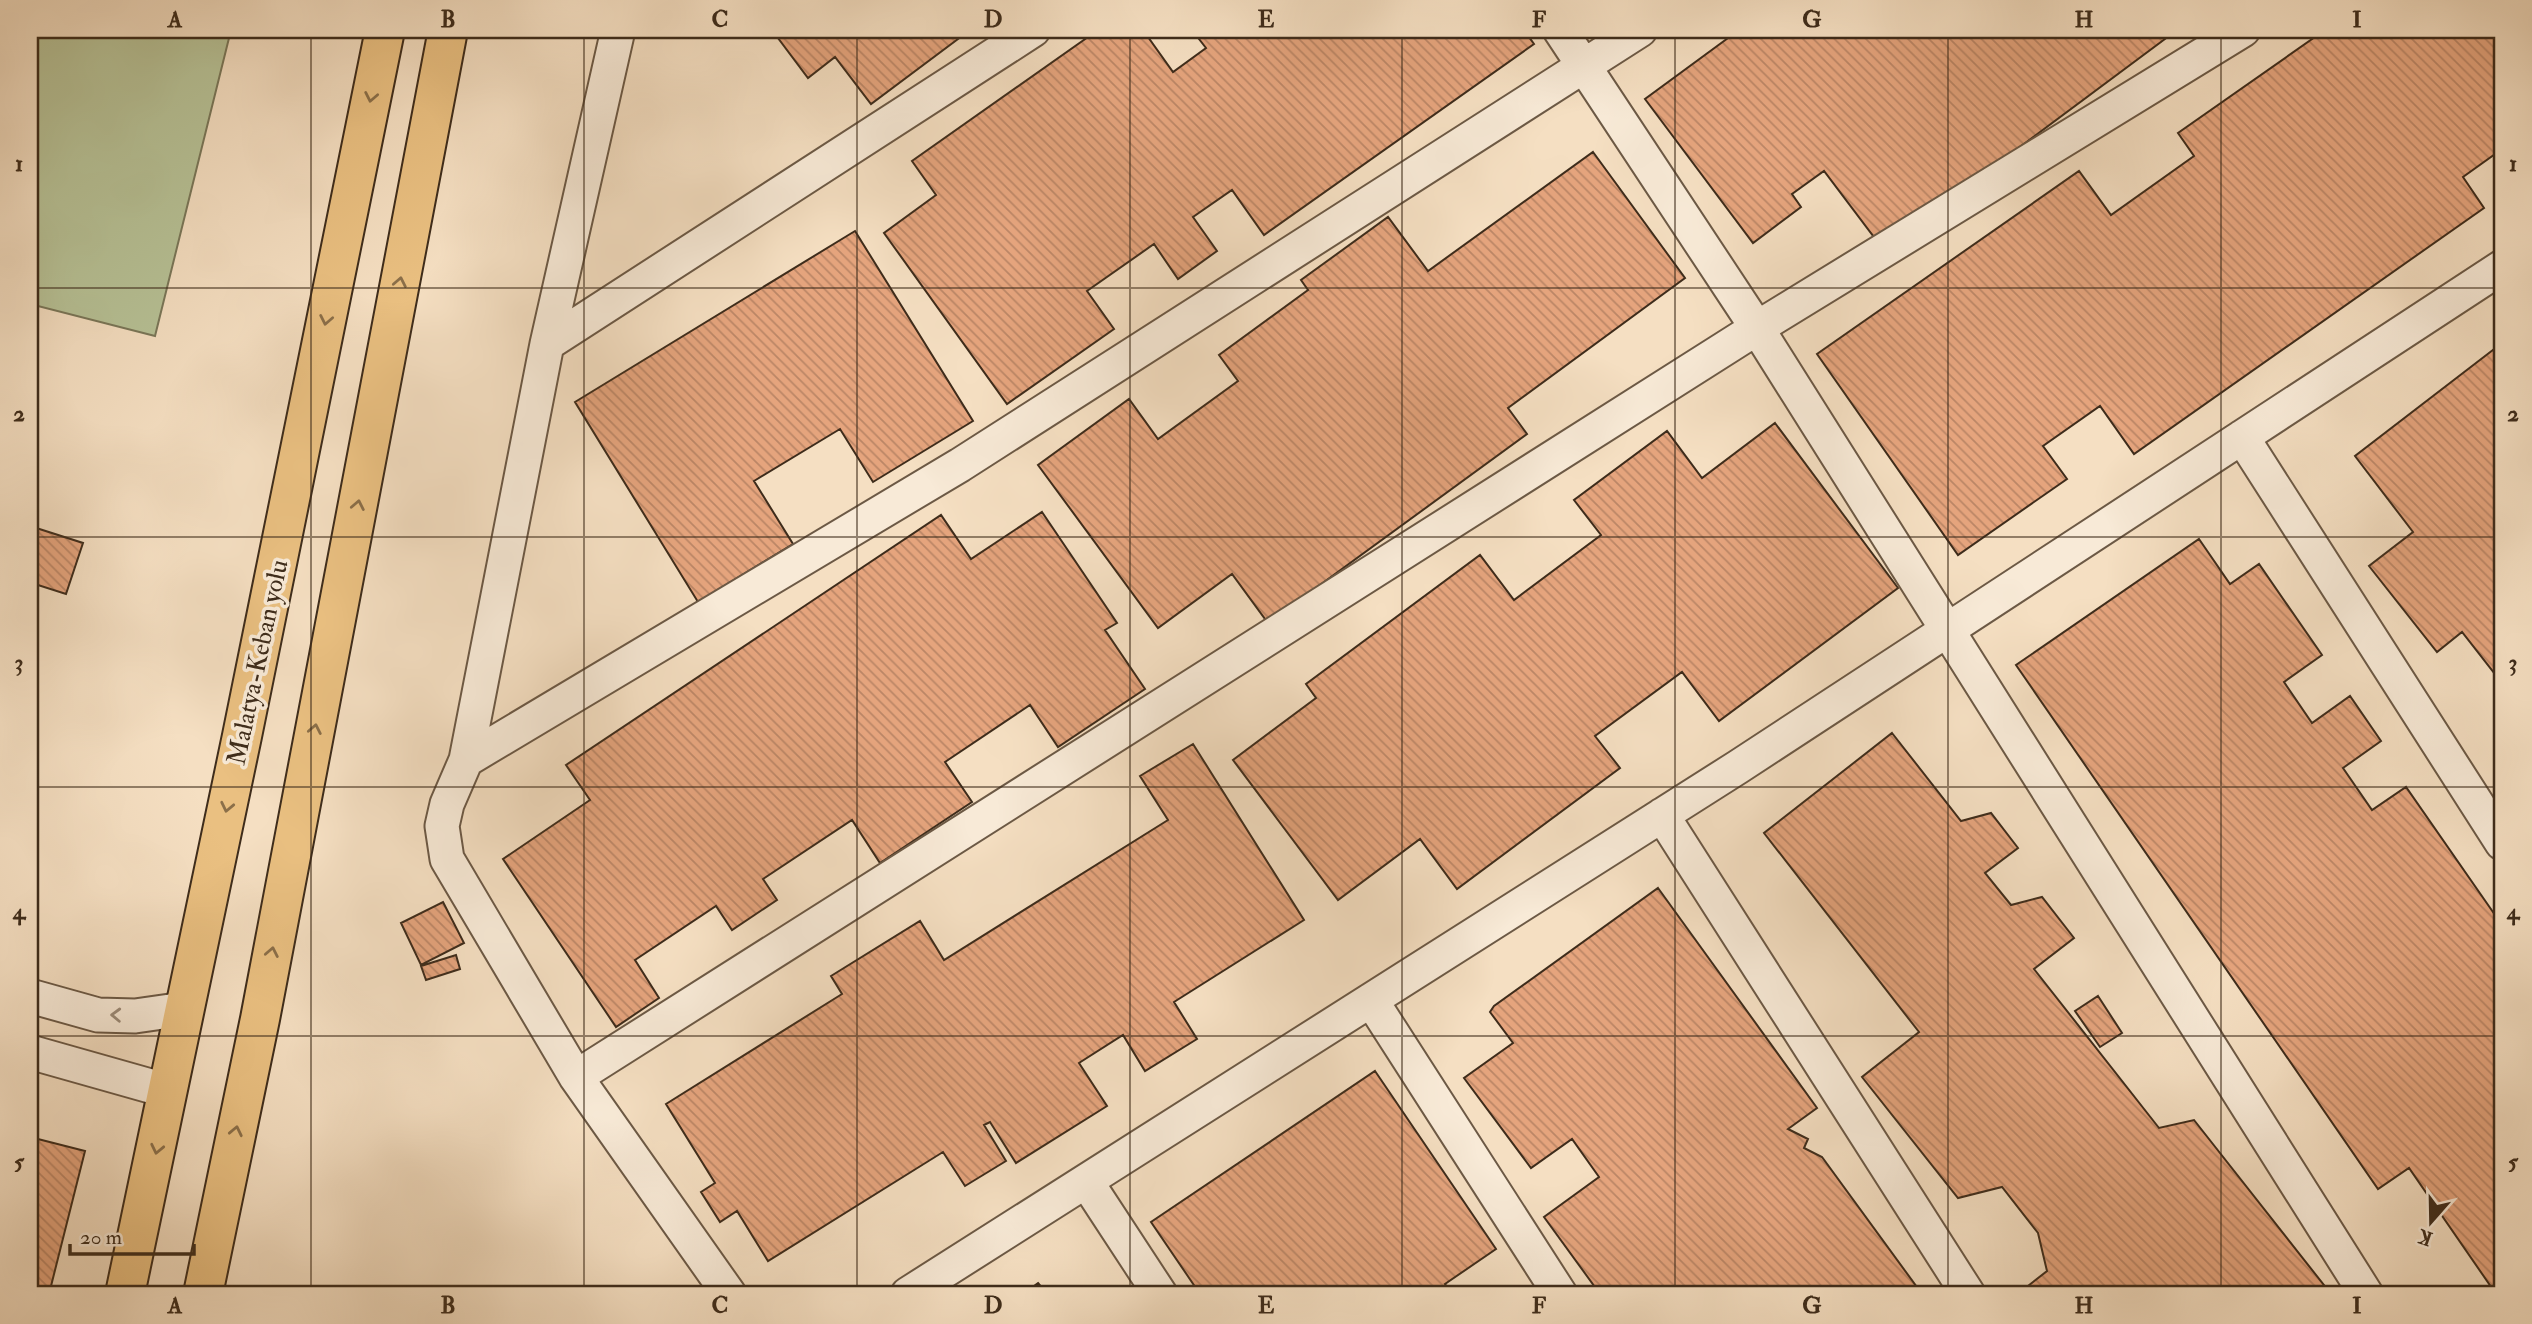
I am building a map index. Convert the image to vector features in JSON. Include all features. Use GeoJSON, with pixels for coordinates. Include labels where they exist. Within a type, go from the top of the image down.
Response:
{"type":"FeatureCollection","features":[{"type":"Feature","properties":{"kind":"highway","name":"Malatya-Keban yolu"},"geometry":{"type":"LineString","coordinates":[[125,1294],[245,723],[385,30]]}},
{"type":"Feature","properties":{"kind":"highway"},"geometry":{"type":"LineString","coordinates":[[203,1294],[260,1019],[448,30]]}},
{"type":"Feature","properties":{"kind":"street"},"geometry":{"type":"LineString","coordinates":[[618,30],[547,344],[466,761],[446,804],[442,826],[447,859],[576,1077],[729,1294]]}},
{"type":"Feature","properties":{"kind":"street"},"geometry":{"type":"LineString","coordinates":[[547,344],[1033,30]]}},
{"type":"Feature","properties":{"kind":"street"},"geometry":{"type":"LineString","coordinates":[[1560,30],[1757,328],[2366,1294]]}},
{"type":"Feature","properties":{"kind":"street"},"geometry":{"type":"LineString","coordinates":[[466,761],[960,465],[1640,30]]}},
{"type":"Feature","properties":{"kind":"street"},"geometry":{"type":"LineString","coordinates":[[576,1077],[1757,328],[2243,30]]}},
{"type":"Feature","properties":{"kind":"street"},"geometry":{"type":"LineString","coordinates":[[908,1294],[1662,815],[2502,267]]}},
{"type":"Feature","properties":{"kind":"street"},"geometry":{"type":"LineString","coordinates":[[2242,437],[2502,842]]}},
{"type":"Feature","properties":{"kind":"street"},"geometry":{"type":"LineString","coordinates":[[1662,815],[1968,1294]]}},
{"type":"Feature","properties":{"kind":"street"},"geometry":{"type":"LineString","coordinates":[[30,996],[98,1015],[135,1016],[184,1009]]}},
{"type":"Feature","properties":{"kind":"street"},"geometry":{"type":"LineString","coordinates":[[1371,1000],[1560,1294]]}},
{"type":"Feature","properties":{"kind":"street"},"geometry":{"type":"LineString","coordinates":[[30,1052],[168,1091]]}},
{"type":"Feature","properties":{"kind":"street"},"geometry":{"type":"LineString","coordinates":[[1086,1181],[1160,1294]]}},
{"type":"Feature","properties":{"kind":"green space"},"geometry":{"type":"Polygon","coordinates":[[[30,30],[231,30],[155,336],[30,304],[30,30]]]}},
{"type":"Feature","properties":{"kind":"building"},"geometry":{"type":"Polygon","coordinates":[[[772,30],[970,30],[871,104],[835,57],[808,78],[772,30]]]}},
{"type":"Feature","properties":{"kind":"building"},"geometry":{"type":"Polygon","coordinates":[[[1098,30],[1143,30],[1173,72],[1206,48],[1192,30],[1524,30],[1534,44],[1264,235],[1232,190],[1193,217],[1217,251],[1178,279],[1154,244],[1087,291],[1114,329],[1007,404],[884,233],[936,195],[912,161],[1098,30]]]}},
{"type":"Feature","properties":{"kind":"building"},"geometry":{"type":"Polygon","coordinates":[[[1739,30],[2177,30],[1883,249],[1824,171],[1792,194],[1801,207],[1753,243],[1645,99],[1739,30]]]}},
{"type":"Feature","properties":{"kind":"building"},"geometry":{"type":"Polygon","coordinates":[[[2325,30],[2502,30],[2502,159],[2498,152],[2463,177],[2484,208],[2134,454],[2100,406],[2043,446],[2067,479],[1958,555],[1817,354],[2079,171],[2111,215],[2194,156],[2178,133],[2325,30]]]}},
{"type":"Feature","properties":{"kind":"building"},"geometry":{"type":"Polygon","coordinates":[[[1593,152],[1685,278],[1508,408],[1527,434],[1268,623],[1232,574],[1158,628],[1038,465],[1129,399],[1158,439],[1238,381],[1219,355],[1308,290],[1301,280],[1388,217],[1428,271],[1593,152]]]}},
{"type":"Feature","properties":{"kind":"building"},"geometry":{"type":"Polygon","coordinates":[[[855,231],[973,421],[873,482],[840,429],[754,481],[793,544],[698,602],[575,402],[855,231]]]}},
{"type":"Feature","properties":{"kind":"building"},"geometry":{"type":"Polygon","coordinates":[[[2502,343],[2502,683],[2462,632],[2437,652],[2369,566],[2413,532],[2355,456],[2502,343]]]}},
{"type":"Feature","properties":{"kind":"building"},"geometry":{"type":"Polygon","coordinates":[[[1775,423],[1898,588],[1719,721],[1682,672],[1595,736],[1620,768],[1457,889],[1420,839],[1338,900],[1233,760],[1316,698],[1306,684],[1480,555],[1514,600],[1601,535],[1574,500],[1667,431],[1702,478],[1775,423]]]}},
{"type":"Feature","properties":{"kind":"building"},"geometry":{"type":"Polygon","coordinates":[[[1042,512],[1117,623],[1105,630],[1145,689],[1058,747],[1030,705],[945,762],[972,802],[880,863],[852,820],[763,879],[777,900],[732,930],[716,906],[635,960],[659,998],[616,1027],[503,859],[590,800],[566,765],[941,515],[971,559],[1042,512]]]}},
{"type":"Feature","properties":{"kind":"building"},"geometry":{"type":"Polygon","coordinates":[[[30,526],[83,543],[66,594],[38,585],[30,610],[30,526]]]}},
{"type":"Feature","properties":{"kind":"building"},"geometry":{"type":"Polygon","coordinates":[[[2199,539],[2230,584],[2259,564],[2322,655],[2284,682],[2312,723],[2350,696],[2381,741],[2343,768],[2372,810],[2406,787],[2502,925],[2502,1294],[2496,1294],[2409,1168],[2378,1189],[2016,665],[2199,539]]]}},
{"type":"Feature","properties":{"kind":"building"},"geometry":{"type":"Polygon","coordinates":[[[1892,733],[1961,821],[1991,813],[2018,848],[1985,873],[2011,905],[2042,897],[2074,938],[2034,969],[2159,1128],[2194,1120],[2331,1294],[2019,1293],[2047,1271],[2038,1233],[2002,1187],[1958,1198],[1862,1077],[1919,1032],[1764,833],[1892,733]]]}},
{"type":"Feature","properties":{"kind":"building"},"geometry":{"type":"Polygon","coordinates":[[[1193,744],[1304,920],[1174,1002],[1197,1039],[1145,1071],[1123,1035],[1079,1063],[1107,1106],[1016,1163],[990,1122],[984,1125],[1006,1161],[965,1186],[943,1152],[768,1261],[737,1211],[720,1222],[701,1192],[715,1183],[666,1104],[842,994],[831,976],[920,921],[944,960],[1168,820],[1140,776],[1193,744]]]}},
{"type":"Feature","properties":{"kind":"building"},"geometry":{"type":"Polygon","coordinates":[[[1658,888],[1817,1108],[1788,1129],[1808,1139],[1804,1148],[1822,1157],[1922,1294],[1600,1294],[1544,1217],[1599,1177],[1572,1139],[1531,1168],[1464,1078],[1513,1043],[1490,1012],[1494,1006],[1658,888]]]}},
{"type":"Feature","properties":{"kind":"building"},"geometry":{"type":"Polygon","coordinates":[[[443,902],[464,943],[421,965],[401,923],[443,902]]]}},
{"type":"Feature","properties":{"kind":"building"},"geometry":{"type":"Polygon","coordinates":[[[456,955],[460,969],[426,980],[421,966],[456,955]]]}},
{"type":"Feature","properties":{"kind":"building"},"geometry":{"type":"Polygon","coordinates":[[[2098,996],[2122,1033],[2100,1047],[2075,1011],[2098,996]]]}},
{"type":"Feature","properties":{"kind":"building"},"geometry":{"type":"Polygon","coordinates":[[[1375,1071],[1496,1249],[1445,1284],[1452,1294],[1200,1294],[1151,1222],[1375,1071]]]}},
{"type":"Feature","properties":{"kind":"building"},"geometry":{"type":"Polygon","coordinates":[[[30,1137],[85,1151],[49,1294],[30,1294],[30,1137]]]}},
{"type":"Feature","properties":{"kind":"building"},"geometry":{"type":"Polygon","coordinates":[[[1038,1283],[1047,1294],[1023,1294],[1038,1283]]]}}]}
